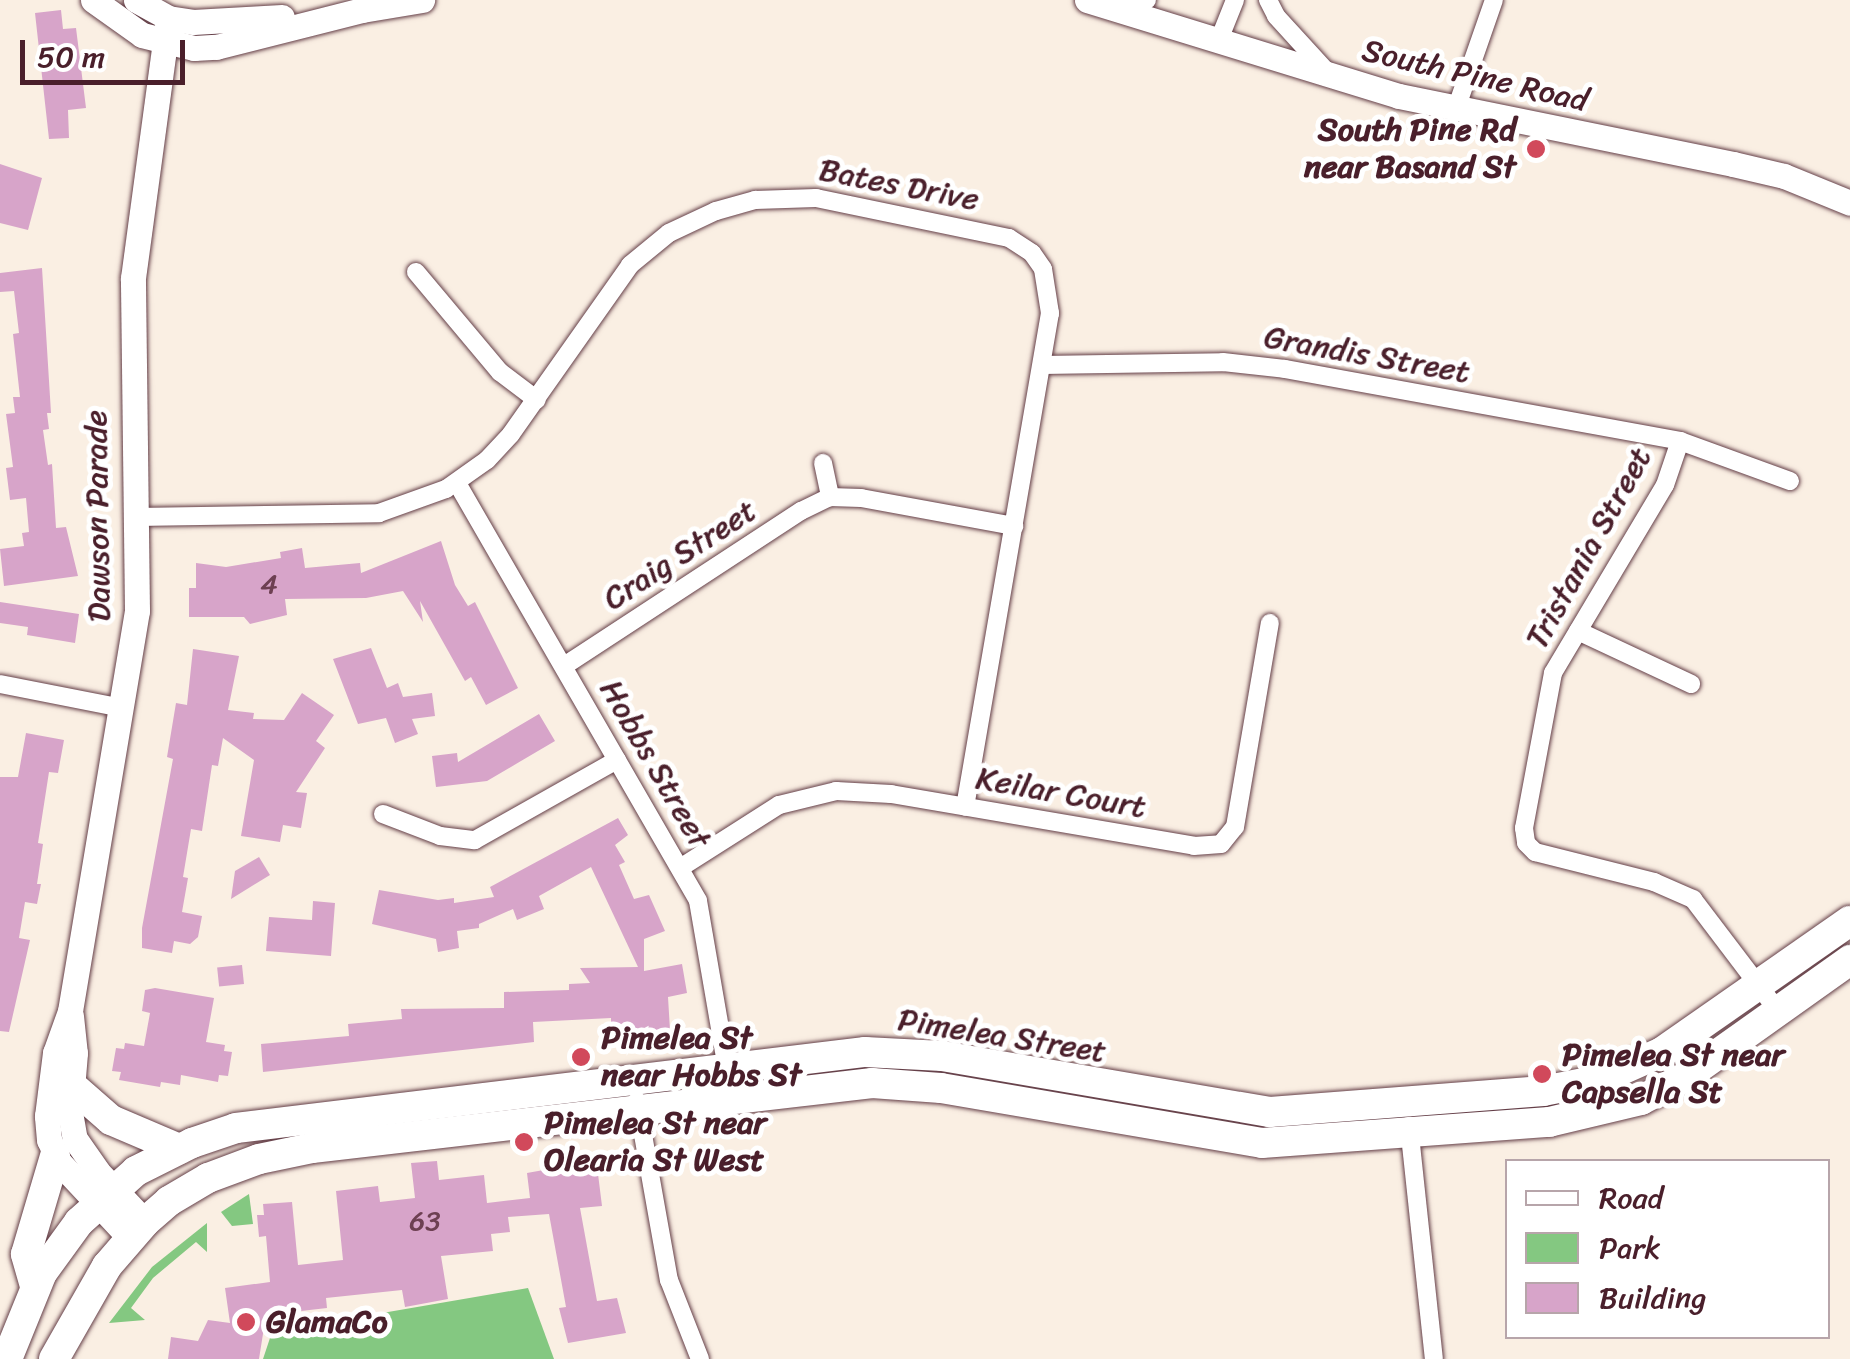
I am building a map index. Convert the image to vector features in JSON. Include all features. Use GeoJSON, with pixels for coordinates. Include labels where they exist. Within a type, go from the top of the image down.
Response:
{"type":"FeatureCollection","features":[{"type":"Feature","properties":{"kind":"main road","name":"Pimelea Street"},"geometry":{"type":"LineString","coordinates":[[138,1230],[169,1201],[208,1178],[282,1154],[850,1084],[892,1083],[1232,1140],[1292,1144],[1576,1118],[1641,1100],[1684,1078],[1850,921]]}},
{"type":"Feature","properties":{"kind":"main road","name":"Pimelea Street"},"geometry":{"type":"LineString","coordinates":[[104,1197],[179,1149],[264,1122],[849,1053],[896,1052],[1235,1108],[1310,1112],[1543,1091],[1599,1080],[1850,960]]}},
{"type":"Feature","properties":{"kind":"main road"},"geometry":{"type":"LineString","coordinates":[[71,1086],[112,1120],[179,1149]]}},
{"type":"Feature","properties":{"kind":"main road"},"geometry":{"type":"LineString","coordinates":[[35,1286],[26,1254],[55,1156]]}},
{"type":"Feature","properties":{"kind":"main road"},"geometry":{"type":"LineString","coordinates":[[7,1359],[35,1286],[58,1248],[104,1197]]}},
{"type":"Feature","properties":{"kind":"main road"},"geometry":{"type":"LineString","coordinates":[[54,1359],[90,1294],[138,1230]]}},
{"type":"Feature","properties":{"kind":"street"},"geometry":{"type":"LineString","coordinates":[[93,0],[122,24],[166,31],[216,47],[362,10],[422,0]]}},
{"type":"Feature","properties":{"kind":"street"},"geometry":{"type":"LineString","coordinates":[[136,0],[166,31]]}},
{"type":"Feature","properties":{"kind":"street"},"geometry":{"type":"LineString","coordinates":[[1089,1],[1147,0]]}},
{"type":"Feature","properties":{"kind":"street"},"geometry":{"type":"LineString","coordinates":[[1219,40],[1235,0]]}},
{"type":"Feature","properties":{"kind":"street"},"geometry":{"type":"LineString","coordinates":[[1268,0],[1276,16],[1330,75]]}},
{"type":"Feature","properties":{"kind":"street"},"geometry":{"type":"LineString","coordinates":[[1456,109],[1494,0]]}},
{"type":"Feature","properties":{"kind":"street","name":"South Pine Road"},"geometry":{"type":"LineString","coordinates":[[1089,1],[1456,109],[1750,168],[1850,204]]}},
{"type":"Feature","properties":{"kind":"street","name":"Dawson Parade"},"geometry":{"type":"LineString","coordinates":[[138,1230],[55,1156],[46,1116],[55,1053],[70,1011],[137,611],[133,278],[166,31]]}},
{"type":"Feature","properties":{"kind":"street","name":"Bates Drive"},"geometry":{"type":"LineString","coordinates":[[136,517],[379,513],[456,483],[496,452],[537,400],[608,292],[639,256],[692,220],[770,198],[847,202],[1016,242],[1038,260],[1049,284],[1042,366],[964,807]]}},
{"type":"Feature","properties":{"kind":"street"},"geometry":{"type":"LineString","coordinates":[[416,272],[500,372],[537,400]]}},
{"type":"Feature","properties":{"kind":"street","name":"Grandis Street"},"geometry":{"type":"LineString","coordinates":[[1042,366],[1222,362],[1284,369],[1680,441],[1790,481]]}},
{"type":"Feature","properties":{"kind":"street","name":"Tristania Street"},"geometry":{"type":"LineString","coordinates":[[1680,441],[1665,485],[1553,674],[1524,828],[1526,843],[1535,852],[1682,892],[1704,909],[1769,998]]}},
{"type":"Feature","properties":{"kind":"street"},"geometry":{"type":"LineString","coordinates":[[823,462],[830,498],[861,498],[1014,526]]}},
{"type":"Feature","properties":{"kind":"street","name":"Hobbs Street"},"geometry":{"type":"LineString","coordinates":[[456,483],[680,868],[703,918],[733,1101]]}},
{"type":"Feature","properties":{"kind":"street","name":"Craig Street"},"geometry":{"type":"LineString","coordinates":[[564,666],[801,511],[830,498]]}},
{"type":"Feature","properties":{"kind":"street","name":"Keilar Court"},"geometry":{"type":"LineString","coordinates":[[680,868],[756,818],[811,794],[876,792],[1194,846],[1224,842],[1235,827],[1270,622]]}},
{"type":"Feature","properties":{"kind":"street"},"geometry":{"type":"LineString","coordinates":[[1578,631],[1691,684]]}},
{"type":"Feature","properties":{"kind":"street"},"geometry":{"type":"LineString","coordinates":[[0,684],[122,708]]}},
{"type":"Feature","properties":{"kind":"street"},"geometry":{"type":"LineString","coordinates":[[383,814],[440,836],[475,840],[617,760]]}},
{"type":"Feature","properties":{"kind":"street","name":"Dawson Parade"},"geometry":{"type":"LineString","coordinates":[[70,1011],[75,1054],[71,1086],[75,1139],[104,1197]]}},
{"type":"Feature","properties":{"kind":"street"},"geometry":{"type":"LineString","coordinates":[[634,1081],[669,1280],[700,1359]]}},
{"type":"Feature","properties":{"kind":"street"},"geometry":{"type":"LineString","coordinates":[[1407,1104],[1434,1359]]}},
{"type":"Feature","properties":{"kind":"green space"},"geometry":{"type":"Polygon","coordinates":[[[249,1194],[253,1224],[232,1226],[221,1212],[249,1194]]]}},
{"type":"Feature","properties":{"kind":"green space"},"geometry":{"type":"Polygon","coordinates":[[[207,1223],[207,1252],[196,1242],[153,1278],[131,1308],[145,1320],[109,1323],[152,1267],[207,1223]]]}},
{"type":"Feature","properties":{"kind":"green space"},"geometry":{"type":"Polygon","coordinates":[[[528,1288],[554,1359],[263,1359],[272,1332],[528,1288]]]}},
{"type":"Feature","properties":{"kind":"building"},"geometry":{"type":"Polygon","coordinates":[[[61,10],[63,29],[76,28],[86,108],[68,110],[69,138],[49,139],[35,13],[61,10]]]}},
{"type":"Feature","properties":{"kind":"building"},"geometry":{"type":"Polygon","coordinates":[[[0,164],[42,178],[28,230],[0,223],[0,164]]]}},
{"type":"Feature","properties":{"kind":"building"},"geometry":{"type":"Polygon","coordinates":[[[42,268],[51,413],[47,413],[49,429],[43,430],[48,465],[52,464],[56,528],[66,527],[78,576],[4,586],[0,549],[24,546],[22,533],[29,532],[26,498],[10,500],[6,468],[13,467],[6,414],[15,413],[13,397],[20,397],[13,334],[19,333],[14,291],[0,292],[0,273],[42,268]]]}},
{"type":"Feature","properties":{"kind":"building"},"geometry":{"type":"Polygon","coordinates":[[[441,541],[455,585],[468,606],[475,602],[518,688],[486,705],[471,677],[465,681],[420,601],[423,622],[403,591],[366,598],[285,599],[287,615],[250,624],[244,617],[189,617],[189,588],[196,588],[196,563],[226,567],[281,558],[280,552],[302,548],[305,568],[360,563],[361,573],[441,541]]]}},
{"type":"Feature","properties":{"kind":"building"},"geometry":{"type":"Polygon","coordinates":[[[0,602],[79,614],[75,643],[27,635],[28,627],[0,623],[0,602]]]}},
{"type":"Feature","properties":{"kind":"building"},"geometry":{"type":"Polygon","coordinates":[[[371,648],[387,688],[398,683],[403,697],[432,693],[435,716],[412,719],[418,734],[395,743],[386,718],[358,724],[333,659],[371,648]]]}},
{"type":"Feature","properties":{"kind":"building"},"geometry":{"type":"Polygon","coordinates":[[[193,649],[239,656],[228,710],[254,713],[253,719],[284,720],[302,693],[334,715],[316,741],[325,748],[296,792],[307,793],[301,828],[283,825],[280,842],[241,836],[254,760],[223,738],[218,766],[212,765],[202,831],[191,829],[183,877],[188,878],[182,912],[202,916],[198,937],[190,944],[174,941],[172,953],[142,948],[142,928],[173,759],[167,757],[176,703],[187,705],[193,649]]]}},
{"type":"Feature","properties":{"kind":"building"},"geometry":{"type":"Polygon","coordinates":[[[539,714],[555,741],[487,781],[436,787],[432,756],[457,753],[458,762],[539,714]]]}},
{"type":"Feature","properties":{"kind":"building"},"geometry":{"type":"Polygon","coordinates":[[[26,733],[64,740],[58,773],[49,772],[38,843],[43,844],[37,884],[41,884],[37,904],[25,902],[19,938],[30,940],[9,1032],[0,1031],[0,777],[18,777],[26,733]]]}},
{"type":"Feature","properties":{"kind":"building"},"geometry":{"type":"Polygon","coordinates":[[[618,818],[628,835],[615,845],[625,862],[619,865],[634,899],[649,895],[665,931],[644,939],[644,971],[682,964],[687,993],[668,997],[670,1030],[611,1032],[611,1018],[533,1022],[534,1042],[263,1072],[261,1044],[349,1036],[348,1024],[402,1019],[401,1009],[504,1008],[504,992],[569,990],[569,984],[590,983],[580,968],[638,967],[591,867],[539,896],[544,909],[517,920],[513,909],[479,924],[479,928],[457,931],[459,948],[438,952],[436,939],[372,924],[379,890],[438,900],[454,898],[454,903],[494,897],[490,887],[618,818]]]}},
{"type":"Feature","properties":{"kind":"building"},"geometry":{"type":"Polygon","coordinates":[[[259,857],[270,875],[231,899],[235,871],[259,857]]]}},
{"type":"Feature","properties":{"kind":"building"},"geometry":{"type":"Polygon","coordinates":[[[313,901],[335,903],[331,956],[266,951],[269,917],[312,920],[313,901]]]}},
{"type":"Feature","properties":{"kind":"building"},"geometry":{"type":"Polygon","coordinates":[[[242,965],[244,984],[219,987],[217,968],[242,965]]]}},
{"type":"Feature","properties":{"kind":"building"},"geometry":{"type":"Polygon","coordinates":[[[155,988],[214,998],[206,1042],[225,1045],[224,1051],[232,1052],[228,1076],[219,1075],[218,1082],[181,1075],[180,1085],[161,1082],[160,1087],[119,1080],[121,1072],[112,1071],[116,1048],[124,1049],[125,1043],[144,1046],[150,1013],[142,1011],[145,990],[155,988]]]}},
{"type":"Feature","properties":{"kind":"building"},"geometry":{"type":"Polygon","coordinates":[[[437,1161],[439,1180],[484,1175],[487,1203],[530,1198],[527,1173],[577,1164],[577,1168],[597,1166],[602,1206],[580,1208],[597,1301],[617,1298],[626,1333],[568,1343],[559,1308],[566,1307],[549,1214],[508,1217],[510,1232],[491,1234],[493,1251],[441,1256],[448,1299],[405,1307],[402,1290],[326,1298],[327,1308],[266,1315],[259,1359],[168,1359],[171,1337],[198,1341],[208,1320],[230,1323],[225,1288],[270,1282],[266,1236],[259,1237],[257,1215],[264,1215],[263,1204],[292,1202],[298,1265],[343,1260],[336,1191],[378,1186],[380,1202],[415,1198],[411,1163],[437,1161]]]}},
{"type":"Feature","properties":{"kind":"place","name":"South Pine Rd near Basand St"},"geometry":{"type":"Point","coordinates":[1536,149]}},
{"type":"Feature","properties":{"kind":"place","name":"Pimelea St near Hobbs St"},"geometry":{"type":"Point","coordinates":[581,1057]}},
{"type":"Feature","properties":{"kind":"place","name":"Pimelea St near Capsella St"},"geometry":{"type":"Point","coordinates":[1542,1074]}},
{"type":"Feature","properties":{"kind":"place","name":"Pimelea St near Olearia St West"},"geometry":{"type":"Point","coordinates":[524,1142]}},
{"type":"Feature","properties":{"kind":"place","name":"GlamaCo"},"geometry":{"type":"Point","coordinates":[246,1322]}}]}
